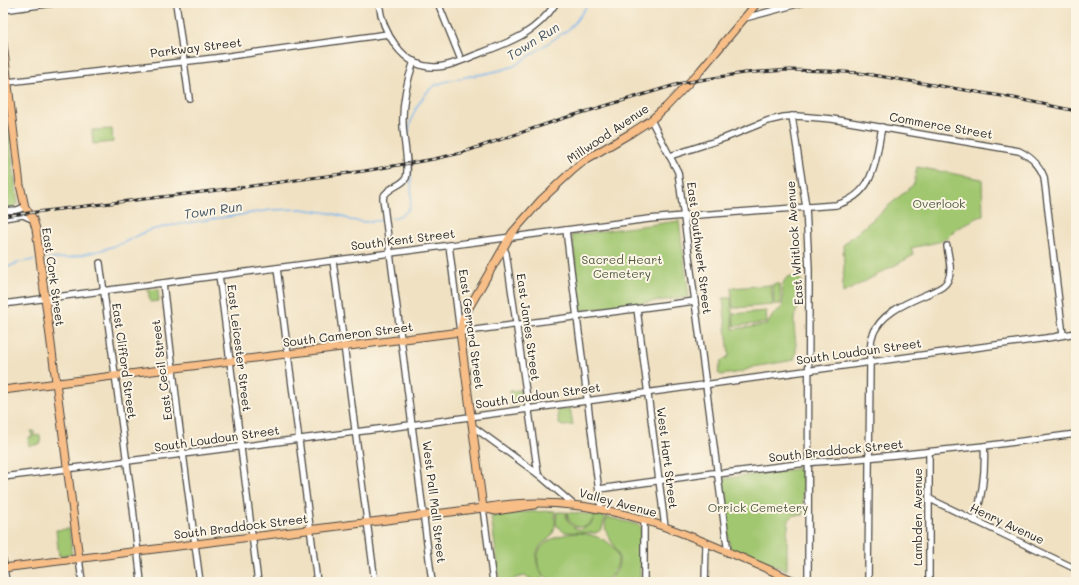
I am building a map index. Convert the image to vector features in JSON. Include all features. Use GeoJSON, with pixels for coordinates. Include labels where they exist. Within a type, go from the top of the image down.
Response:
{"type":"FeatureCollection","features":[{"type":"Feature","properties":{"kind":"main road","name":"Millwood Avenue"},"geometry":{"type":"LineString","coordinates":[[460,332],[463,318],[512,233],[541,200],[573,170],[589,158],[651,120],[683,90],[745,18],[753,5]]}},
{"type":"Feature","properties":{"kind":"main road","name":"East Cork Street"},"geometry":{"type":"LineString","coordinates":[[3,43],[19,180],[26,207],[33,219],[36,229],[79,558]]}},
{"type":"Feature","properties":{"kind":"main road","name":"South Cameron Street"},"geometry":{"type":"LineString","coordinates":[[3,390],[460,332]]}},
{"type":"Feature","properties":{"kind":"main road","name":"East Gerrard Street"},"geometry":{"type":"LineString","coordinates":[[460,332],[483,508]]}},
{"type":"Feature","properties":{"kind":"main road","name":"South Braddock Street"},"geometry":{"type":"LineString","coordinates":[[4,568],[516,503],[574,505]]}},
{"type":"Feature","properties":{"kind":"main road","name":"Valley Avenue"},"geometry":{"type":"LineString","coordinates":[[574,505],[601,508],[644,519],[797,582]]}},
{"type":"Feature","properties":{"kind":"street"},"geometry":{"type":"LineString","coordinates":[[3,10],[54,3]]}},
{"type":"Feature","properties":{"kind":"street"},"geometry":{"type":"LineString","coordinates":[[176,3],[189,98]]}},
{"type":"Feature","properties":{"kind":"street"},"geometry":{"type":"LineString","coordinates":[[378,3],[381,18],[388,34],[400,51],[414,61],[425,66],[435,67],[461,60],[522,36],[539,24],[556,3]]}},
{"type":"Feature","properties":{"kind":"street"},"geometry":{"type":"LineString","coordinates":[[438,3],[461,60]]}},
{"type":"Feature","properties":{"kind":"street"},"geometry":{"type":"LineString","coordinates":[[745,18],[801,3]]}},
{"type":"Feature","properties":{"kind":"street","name":"Parkway Street"},"geometry":{"type":"LineString","coordinates":[[8,82],[184,61],[388,34]]}},
{"type":"Feature","properties":{"kind":"street","name":"West Pall Mall Street"},"geometry":{"type":"LineString","coordinates":[[414,61],[406,91],[402,124],[406,175],[403,181],[386,192],[383,198],[432,582]]}},
{"type":"Feature","properties":{"kind":"street","name":"Commerce Street"},"geometry":{"type":"LineString","coordinates":[[670,156],[726,138],[767,121],[792,116],[825,118],[979,145],[1011,149],[1025,154],[1035,161],[1041,170],[1045,186],[1063,335]]}},
{"type":"Feature","properties":{"kind":"street","name":"East Whitlock Avenue"},"geometry":{"type":"LineString","coordinates":[[792,116],[806,207],[810,279],[808,582]]}},
{"type":"Feature","properties":{"kind":"street","name":"East Southwerk Street"},"geometry":{"type":"LineString","coordinates":[[651,120],[678,172],[728,553]]}},
{"type":"Feature","properties":{"kind":"street","name":"South Kent Street"},"geometry":{"type":"LineString","coordinates":[[3,304],[448,245],[684,216],[830,206],[842,203],[852,198],[868,183],[874,170],[882,128]]}},
{"type":"Feature","properties":{"kind":"street"},"geometry":{"type":"LineString","coordinates":[[3,212],[26,207]]}},
{"type":"Feature","properties":{"kind":"street"},"geometry":{"type":"LineString","coordinates":[[3,218],[23,215],[33,219]]}},
{"type":"Feature","properties":{"kind":"street"},"geometry":{"type":"LineString","coordinates":[[566,230],[601,508]]}},
{"type":"Feature","properties":{"kind":"street","name":"East Gerrard Street"},"geometry":{"type":"LineString","coordinates":[[448,245],[460,332]]}},
{"type":"Feature","properties":{"kind":"street"},"geometry":{"type":"LineString","coordinates":[[868,582],[870,362],[872,337],[884,318],[899,307],[941,288],[947,282],[950,269],[947,246]]}},
{"type":"Feature","properties":{"kind":"street","name":"East James Street"},"geometry":{"type":"LineString","coordinates":[[504,249],[506,253],[517,324],[538,474]]}},
{"type":"Feature","properties":{"kind":"street"},"geometry":{"type":"LineString","coordinates":[[333,261],[375,582]]}},
{"type":"Feature","properties":{"kind":"street","name":"East Clifford Street"},"geometry":{"type":"LineString","coordinates":[[100,263],[138,546],[137,551],[141,582]]}},
{"type":"Feature","properties":{"kind":"street"},"geometry":{"type":"LineString","coordinates":[[277,268],[317,582]]}},
{"type":"Feature","properties":{"kind":"street","name":"East Leicester Street"},"geometry":{"type":"LineString","coordinates":[[219,275],[258,582]]}},
{"type":"Feature","properties":{"kind":"street","name":"East Cecil Street"},"geometry":{"type":"LineString","coordinates":[[163,283],[194,544],[200,582]]}},
{"type":"Feature","properties":{"kind":"street","name":"South Cameron Street"},"geometry":{"type":"LineString","coordinates":[[460,332],[695,301]]}},
{"type":"Feature","properties":{"kind":"street","name":"West Hart Street"},"geometry":{"type":"LineString","coordinates":[[637,309],[665,527]]}},
{"type":"Feature","properties":{"kind":"street","name":"South Loudoun Street"},"geometry":{"type":"LineString","coordinates":[[3,478],[587,401],[1076,333]]}},
{"type":"Feature","properties":{"kind":"street","name":"Valley Avenue"},"geometry":{"type":"LineString","coordinates":[[472,426],[538,474],[574,505]]}},
{"type":"Feature","properties":{"kind":"street","name":"South Braddock Street"},"geometry":{"type":"LineString","coordinates":[[599,489],[713,473],[717,474],[808,463],[929,452],[1076,434]]}},
{"type":"Feature","properties":{"kind":"street"},"geometry":{"type":"LineString","coordinates":[[975,521],[981,501],[984,482],[984,446]]}},
{"type":"Feature","properties":{"kind":"street","name":"Lambden Avenue"},"geometry":{"type":"LineString","coordinates":[[929,452],[929,582]]}},
{"type":"Feature","properties":{"kind":"street","name":"Henry Avenue"},"geometry":{"type":"LineString","coordinates":[[930,499],[1076,569]]}},
{"type":"Feature","properties":{"kind":"street"},"geometry":{"type":"LineString","coordinates":[[483,508],[493,582]]}},
{"type":"Feature","properties":{"kind":"street"},"geometry":{"type":"LineString","coordinates":[[644,519],[644,582]]}},
{"type":"Feature","properties":{"kind":"street"},"geometry":{"type":"LineString","coordinates":[[705,582],[706,544]]}},
{"type":"Feature","properties":{"kind":"street"},"geometry":{"type":"LineString","coordinates":[[79,558],[82,582]]}},
{"type":"Feature","properties":{"kind":"street"},"geometry":{"type":"LineString","coordinates":[[3,560],[6,582]]}},
{"type":"Feature","properties":{"kind":"green space"},"geometry":{"type":"Polygon","coordinates":[[[3,84],[18,204],[15,207],[3,209],[3,84]]]}},
{"type":"Feature","properties":{"kind":"green space"},"geometry":{"type":"Polygon","coordinates":[[[112,129],[113,142],[93,144],[92,130],[112,129]]]}},
{"type":"Feature","properties":{"kind":"green space","name":"Overlook"},"geometry":{"type":"Polygon","coordinates":[[[917,167],[982,179],[983,215],[956,229],[947,238],[938,242],[911,248],[914,255],[843,293],[843,245],[914,184],[917,167]]]}},
{"type":"Feature","properties":{"kind":"green space","name":"Sacred Heart Cemetery"},"geometry":{"type":"Polygon","coordinates":[[[679,221],[689,297],[581,311],[572,235],[679,221]]]}},
{"type":"Feature","properties":{"kind":"green space"},"geometry":{"type":"Polygon","coordinates":[[[791,276],[799,278],[802,281],[802,283],[795,285],[800,298],[794,319],[796,350],[794,360],[753,367],[741,372],[721,375],[718,373],[721,361],[729,356],[723,298],[731,298],[733,329],[767,325],[773,315],[782,307],[782,289],[784,281],[791,276]]]}},
{"type":"Feature","properties":{"kind":"green space"},"geometry":{"type":"Polygon","coordinates":[[[773,284],[780,284],[781,304],[774,304],[773,284]]]}},
{"type":"Feature","properties":{"kind":"green space"},"geometry":{"type":"Polygon","coordinates":[[[771,285],[773,305],[733,308],[731,288],[771,285]]]}},
{"type":"Feature","properties":{"kind":"green space"},"geometry":{"type":"Polygon","coordinates":[[[158,289],[159,301],[150,302],[148,290],[158,289]]]}},
{"type":"Feature","properties":{"kind":"green space"},"geometry":{"type":"Polygon","coordinates":[[[766,311],[767,323],[734,326],[733,314],[766,311]]]}},
{"type":"Feature","properties":{"kind":"green space"},"geometry":{"type":"Polygon","coordinates":[[[520,390],[522,404],[511,406],[510,391],[520,390]]]}},
{"type":"Feature","properties":{"kind":"green space"},"geometry":{"type":"Polygon","coordinates":[[[570,408],[573,425],[563,426],[559,424],[557,410],[570,408]]]}},
{"type":"Feature","properties":{"kind":"green space"},"geometry":{"type":"Polygon","coordinates":[[[31,431],[34,431],[34,436],[40,435],[41,444],[29,446],[28,438],[32,437],[31,431]]]}},
{"type":"Feature","properties":{"kind":"green space","name":"Orrick Cemetery"},"geometry":{"type":"Polygon","coordinates":[[[803,468],[803,515],[794,515],[789,520],[787,534],[787,570],[730,550],[721,479],[803,468]]]}},
{"type":"Feature","properties":{"kind":"green space"},"geometry":{"type":"Polygon","coordinates":[[[555,511],[554,531],[551,537],[539,548],[536,557],[539,570],[544,578],[537,581],[524,576],[509,582],[500,582],[491,516],[555,511]]]}},
{"type":"Feature","properties":{"kind":"green space"},"geometry":{"type":"Polygon","coordinates":[[[557,512],[566,512],[570,523],[580,530],[591,524],[596,515],[605,517],[602,529],[596,533],[564,532],[556,525],[557,512]]]}},
{"type":"Feature","properties":{"kind":"green space"},"geometry":{"type":"Polygon","coordinates":[[[567,512],[595,516],[588,525],[579,527],[574,526],[571,523],[567,512]]]}},
{"type":"Feature","properties":{"kind":"green space"},"geometry":{"type":"Polygon","coordinates":[[[607,517],[639,525],[641,527],[640,582],[611,582],[610,580],[616,572],[619,560],[618,554],[606,530],[605,524],[607,517]]]}},
{"type":"Feature","properties":{"kind":"green space"},"geometry":{"type":"Polygon","coordinates":[[[69,529],[72,554],[59,556],[56,530],[69,529]]]}},
{"type":"Feature","properties":{"kind":"green space"},"geometry":{"type":"Polygon","coordinates":[[[577,533],[597,537],[604,540],[614,548],[618,561],[613,574],[605,581],[593,583],[556,582],[545,576],[540,570],[538,565],[538,555],[544,544],[557,537],[577,533]]]}},
{"type":"Feature","properties":{"kind":"waterway","name":"Town Run"},"geometry":{"type":"LineString","coordinates":[[408,146],[410,125],[414,113],[431,88],[455,79],[506,69],[516,65],[569,29],[589,3]]}},
{"type":"Feature","properties":{"kind":"waterway","name":"Town Run"},"geometry":{"type":"LineString","coordinates":[[392,218],[404,214],[411,202],[412,191],[410,168]]}},
{"type":"Feature","properties":{"kind":"waterway","name":"Town Run"},"geometry":{"type":"LineString","coordinates":[[47,259],[68,258],[102,250],[123,243],[147,231],[168,226],[271,210],[301,209],[330,213],[350,220],[364,222],[384,220]]}},
{"type":"Feature","properties":{"kind":"waterway","name":"Town Run"},"geometry":{"type":"LineString","coordinates":[[3,269],[20,262],[34,260]]}},
{"type":"Feature","properties":{"kind":"railway"},"geometry":{"type":"LineString","coordinates":[[3,216],[244,187],[364,171],[434,159],[461,153],[561,119],[682,83],[744,73],[789,70],[860,73],[1014,98],[1076,111]]}}]}
